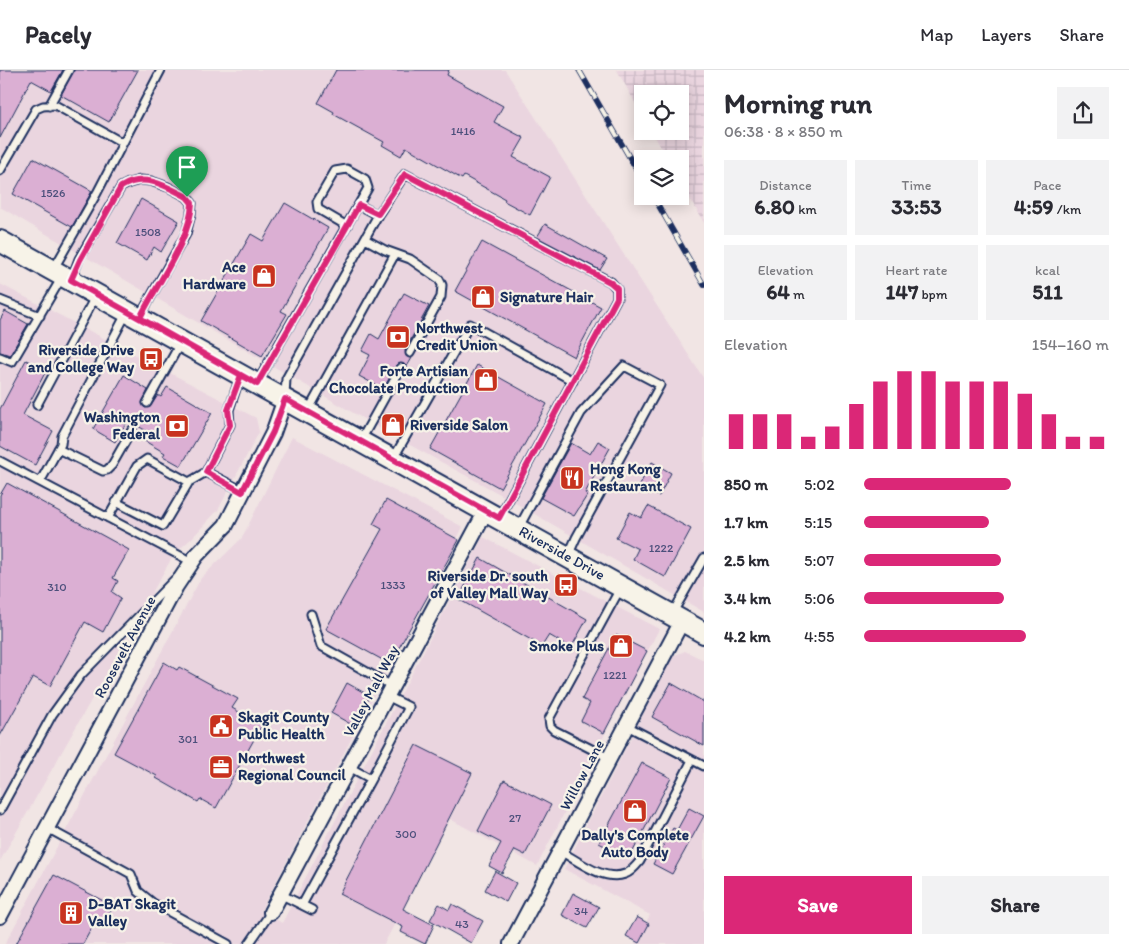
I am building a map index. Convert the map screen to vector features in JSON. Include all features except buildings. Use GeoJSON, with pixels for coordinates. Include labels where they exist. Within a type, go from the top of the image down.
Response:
{"type":"FeatureCollection","features":[{"type":"Feature","properties":{"kind":"main road","name":"Riverside Drive"},"geometry":{"type":"LineString","coordinates":[[0,240],[492,515],[692,624]]}},
{"type":"Feature","properties":{"kind":"street","name":"Roosevelt Avenue"},"geometry":{"type":"LineString","coordinates":[[0,916],[176,586],[196,556],[226,525],[273,432],[285,399]]}},
{"type":"Feature","properties":{"kind":"street","name":"Valley Mall Way"},"geometry":{"type":"LineString","coordinates":[[271,912],[390,691],[492,515]]}},
{"type":"Feature","properties":{"kind":"street","name":"Willow Lane"},"geometry":{"type":"LineString","coordinates":[[511,944],[627,726],[692,624]]}},
{"type":"Feature","properties":{"kind":"lane"},"geometry":{"type":"LineString","coordinates":[[50,106],[69,70]]}},
{"type":"Feature","properties":{"kind":"lane"},"geometry":{"type":"LineString","coordinates":[[0,357],[12,362],[40,316],[62,275],[123,143],[161,70]]}},
{"type":"Feature","properties":{"kind":"lane"},"geometry":{"type":"LineString","coordinates":[[0,171],[2,161],[36,108],[42,106],[55,105],[123,143]]}},
{"type":"Feature","properties":{"kind":"lane"},"geometry":{"type":"LineString","coordinates":[[116,502],[163,526],[188,482],[206,472],[230,425],[228,410],[347,226],[368,188],[365,180],[347,168],[335,171],[317,202],[318,209],[347,226]]}},
{"type":"Feature","properties":{"kind":"lane"},"geometry":{"type":"LineString","coordinates":[[285,399],[286,379],[378,214],[405,174],[610,282],[617,288],[617,298],[573,381],[492,515]]}},
{"type":"Feature","properties":{"kind":"lane"},"geometry":{"type":"LineString","coordinates":[[40,482],[61,444],[62,436],[133,315],[186,234],[192,203],[187,197],[151,181],[128,182],[121,187],[80,260],[62,275]]}},
{"type":"Feature","properties":{"kind":"lane"},"geometry":{"type":"LineString","coordinates":[[359,205],[378,214]]}},
{"type":"Feature","properties":{"kind":"lane"},"geometry":{"type":"LineString","coordinates":[[365,240],[410,260],[439,279],[442,285],[441,297],[410,353]]}},
{"type":"Feature","properties":{"kind":"lane"},"geometry":{"type":"LineString","coordinates":[[307,412],[395,254]]}},
{"type":"Feature","properties":{"kind":"lane"},"geometry":{"type":"LineString","coordinates":[[37,405],[97,294]]}},
{"type":"Feature","properties":{"kind":"lane"},"geometry":{"type":"LineString","coordinates":[[0,300],[40,316]]}},
{"type":"Feature","properties":{"kind":"lane"},"geometry":{"type":"LineString","coordinates":[[393,460],[470,324],[573,381]]}},
{"type":"Feature","properties":{"kind":"lane"},"geometry":{"type":"LineString","coordinates":[[147,403],[181,342]]}},
{"type":"Feature","properties":{"kind":"lane"},"geometry":{"type":"LineString","coordinates":[[518,529],[580,413],[624,366],[660,385],[576,538],[568,557]]}},
{"type":"Feature","properties":{"kind":"lane"},"geometry":{"type":"LineString","coordinates":[[361,442],[401,368]]}},
{"type":"Feature","properties":{"kind":"lane"},"geometry":{"type":"LineString","coordinates":[[58,449],[102,471],[107,470],[112,465],[132,430]]}},
{"type":"Feature","properties":{"kind":"lane"},"geometry":{"type":"LineString","coordinates":[[108,518],[137,466],[146,459],[188,482]]}},
{"type":"Feature","properties":{"kind":"lane"},"geometry":{"type":"LineString","coordinates":[[0,461],[192,562],[81,675],[52,715],[0,810]]}},
{"type":"Feature","properties":{"kind":"lane"},"geometry":{"type":"LineString","coordinates":[[206,472],[242,492]]}},
{"type":"Feature","properties":{"kind":"lane"},"geometry":{"type":"LineString","coordinates":[[692,624],[704,558]]}},
{"type":"Feature","properties":{"kind":"lane"},"geometry":{"type":"LineString","coordinates":[[610,758],[554,730],[550,726],[549,718],[621,586]]}},
{"type":"Feature","properties":{"kind":"lane"},"geometry":{"type":"LineString","coordinates":[[302,905],[372,779],[408,707],[390,691],[321,646],[311,614]]}},
{"type":"Feature","properties":{"kind":"lane"},"geometry":{"type":"LineString","coordinates":[[627,726],[704,766]]}},
{"type":"Feature","properties":{"kind":"lane"},"geometry":{"type":"LineString","coordinates":[[560,852],[599,872],[617,876],[627,874],[640,861],[692,760]]}},
{"type":"Feature","properties":{"kind":"lane"},"geometry":{"type":"LineString","coordinates":[[349,767],[372,779]]}},
{"type":"Feature","properties":{"kind":"lane"},"geometry":{"type":"LineString","coordinates":[[47,828],[131,874],[138,891],[152,903],[228,944]]}},
{"type":"Feature","properties":{"kind":"lane"},"geometry":{"type":"LineString","coordinates":[[280,894],[312,910]]}},
{"type":"Feature","properties":{"kind":"lane"},"geometry":{"type":"LineString","coordinates":[[248,944],[271,912]]}},
{"type":"Feature","properties":{"kind":"shaded area"},"geometry":{"type":"Polygon","coordinates":[[[0,70],[505,70],[704,379],[704,612],[500,494],[386,432],[0,207],[0,70]]]}},
{"type":"Feature","properties":{"kind":"shaded area"},"geometry":{"type":"Polygon","coordinates":[[[617,70],[704,70],[704,223],[689,197],[689,150],[662,150],[657,140],[689,140],[689,85],[634,85],[634,101],[617,70]]]}},
{"type":"Feature","properties":{"kind":"shaded area"},"geometry":{"type":"Polygon","coordinates":[[[0,284],[256,418],[259,432],[218,510],[174,554],[0,861],[0,284]]]}},
{"type":"Feature","properties":{"kind":"shaded area"},"geometry":{"type":"Polygon","coordinates":[[[292,437],[463,527],[261,910],[282,923],[483,537],[659,629],[537,866],[450,819],[384,944],[5,944],[201,578],[242,538],[292,437]]]}},
{"type":"Feature","properties":{"kind":"shaded area"},"geometry":{"type":"Polygon","coordinates":[[[685,651],[704,660],[704,944],[635,944],[650,915],[564,869],[673,656],[685,651]]]}},
{"type":"Feature","properties":{"kind":"railway"},"geometry":{"type":"LineString","coordinates":[[579,70],[634,165]]}},
{"type":"Feature","properties":{"kind":"railway"},"geometry":{"type":"LineString","coordinates":[[658,205],[704,285]]}},
{"type":"Feature","properties":{"kind":"place","name":"Ace Hardware"},"geometry":{"type":"Point","coordinates":[264,276]}},
{"type":"Feature","properties":{"kind":"place","name":"Signature Hair"},"geometry":{"type":"Point","coordinates":[483,297]}},
{"type":"Feature","properties":{"kind":"place","name":"Northwest Credit Union"},"geometry":{"type":"Point","coordinates":[398,337]}},
{"type":"Feature","properties":{"kind":"place","name":"Riverside Drive and College Way"},"geometry":{"type":"Point","coordinates":[151,359]}},
{"type":"Feature","properties":{"kind":"place","name":"Forte Artisian Chocolate Production"},"geometry":{"type":"Point","coordinates":[486,380]}},
{"type":"Feature","properties":{"kind":"place","name":"Riverside Salon"},"geometry":{"type":"Point","coordinates":[393,425]}},
{"type":"Feature","properties":{"kind":"place","name":"Washington Federal"},"geometry":{"type":"Point","coordinates":[177,426]}},
{"type":"Feature","properties":{"kind":"place","name":"Hong Kong Restaurant"},"geometry":{"type":"Point","coordinates":[572,478]}},
{"type":"Feature","properties":{"kind":"place","name":"Riverside Dr. south of Valley Mall Way"},"geometry":{"type":"Point","coordinates":[566,585]}},
{"type":"Feature","properties":{"kind":"place","name":"Smoke Plus"},"geometry":{"type":"Point","coordinates":[621,646]}},
{"type":"Feature","properties":{"kind":"place","name":"Skagit County Public Health"},"geometry":{"type":"Point","coordinates":[221,726]}},
{"type":"Feature","properties":{"kind":"place","name":"Northwest Regional Council"},"geometry":{"type":"Point","coordinates":[221,767]}},
{"type":"Feature","properties":{"kind":"place","name":"Dally's Complete Auto Body"},"geometry":{"type":"Point","coordinates":[635,811]}},
{"type":"Feature","properties":{"kind":"place","name":"D-BAT Skagit Valley"},"geometry":{"type":"Point","coordinates":[71,913]}},
{"type":"Feature","properties":{"kind":"route"},"geometry":{"type":"LineString","coordinates":[[187,197],[151,181],[128,182],[121,187],[80,260],[71,280],[140,318],[257,384],[359,205],[378,214],[405,174],[610,282],[617,288],[617,298],[499,518],[285,399],[273,432],[242,492],[206,472],[230,425],[228,410],[241,375],[140,318],[186,234],[192,203],[187,197]]}}]}
